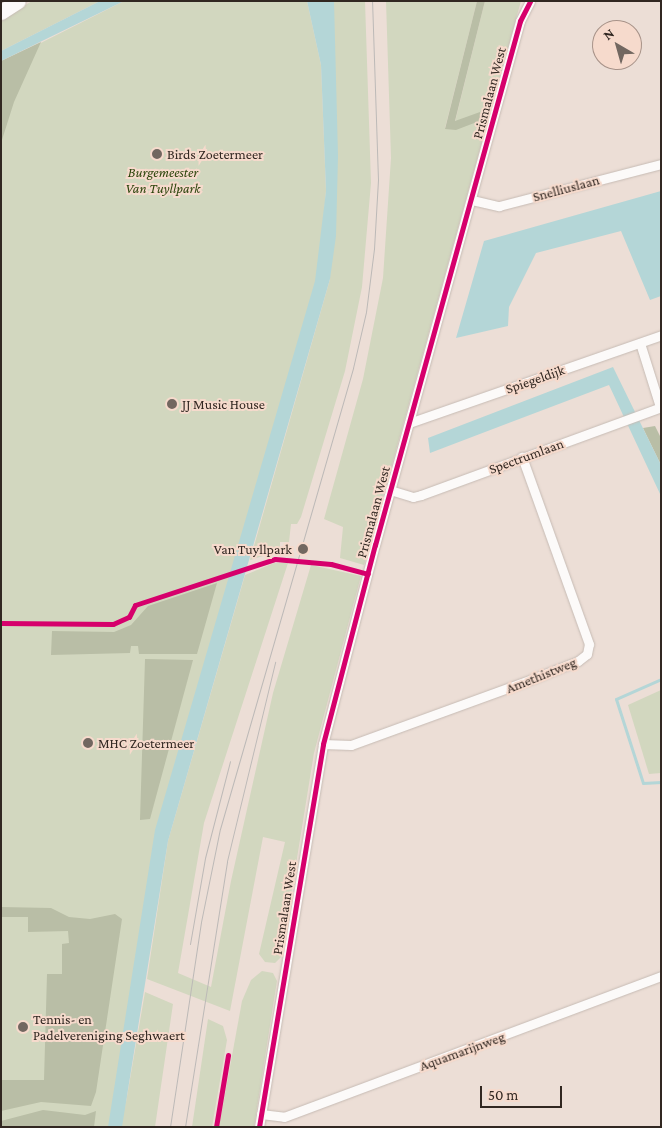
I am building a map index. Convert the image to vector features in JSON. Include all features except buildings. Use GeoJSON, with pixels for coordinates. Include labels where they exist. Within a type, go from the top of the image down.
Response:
{"type":"FeatureCollection","features":[{"type":"Feature","properties":{"kind":"main road"},"geometry":{"type":"LineString","coordinates":[[1,12],[18,1]]}},
{"type":"Feature","properties":{"kind":"street","name":"Prismalaan West"},"geometry":{"type":"LineString","coordinates":[[259,1127],[323,744],[390,490],[472,200],[520,21],[530,1]]}},
{"type":"Feature","properties":{"kind":"street","name":"Snelliuslaan"},"geometry":{"type":"LineString","coordinates":[[472,200],[498,206],[661,164]]}},
{"type":"Feature","properties":{"kind":"street","name":"Spiegeldijk"},"geometry":{"type":"LineString","coordinates":[[409,422],[661,335]]}},
{"type":"Feature","properties":{"kind":"street"},"geometry":{"type":"LineString","coordinates":[[640,343],[659,407]]}},
{"type":"Feature","properties":{"kind":"street","name":"Spectrumlaan"},"geometry":{"type":"LineString","coordinates":[[390,490],[413,497],[421,495],[522,456],[659,407]]}},
{"type":"Feature","properties":{"kind":"street","name":"Amethistweg"},"geometry":{"type":"LineString","coordinates":[[323,744],[351,745],[532,679],[578,661],[587,654],[589,644],[522,456]]}},
{"type":"Feature","properties":{"kind":"street","name":"Aquamarijnweg"},"geometry":{"type":"LineString","coordinates":[[261,1114],[284,1117],[661,976]]}},
{"type":"Feature","properties":{"kind":"green space"},"geometry":{"type":"Polygon","coordinates":[[[32,1],[100,1],[1,51],[1,20],[32,1]]]}},
{"type":"Feature","properties":{"kind":"green space","name":"Burgemeester Van Tuyllpark"},"geometry":{"type":"Polygon","coordinates":[[[124,1],[307,1],[321,65],[326,191],[317,292],[160,834],[125,1108],[145,992],[173,1004],[155,1127],[1,1127],[1,63],[124,1]]]}},
{"type":"Feature","properties":{"kind":"green space"},"geometry":{"type":"Polygon","coordinates":[[[334,1],[365,1],[371,183],[362,287],[345,371],[301,517],[297,524],[291,524],[289,542],[280,542],[280,551],[250,560],[330,279],[334,1]]]}},
{"type":"Feature","properties":{"kind":"green space"},"geometry":{"type":"Polygon","coordinates":[[[386,1],[477,1],[445,128],[482,120],[480,113],[455,122],[485,1],[521,1],[364,565],[340,558],[343,527],[324,519],[363,379],[383,278],[391,158],[386,1]]]}},
{"type":"Feature","properties":{"kind":"green space"},"geometry":{"type":"Polygon","coordinates":[[[477,1],[485,1],[455,121],[480,112],[482,120],[456,130],[445,129],[477,1]]]}},
{"type":"Feature","properties":{"kind":"green space"},"geometry":{"type":"Polygon","coordinates":[[[41,42],[14,102],[1,143],[1,61],[41,42]]]}},
{"type":"Feature","properties":{"kind":"green space"},"geometry":{"type":"Polygon","coordinates":[[[655,426],[661,438],[661,465],[643,428],[655,426]]]}},
{"type":"Feature","properties":{"kind":"green space"},"geometry":{"type":"Polygon","coordinates":[[[274,563],[288,563],[204,823],[178,973],[211,987],[231,881],[273,693],[311,565],[361,576],[314,753],[281,957],[275,963],[265,962],[259,954],[285,842],[263,837],[230,1011],[147,979],[168,841],[245,575],[274,563]]]}},
{"type":"Feature","properties":{"kind":"green space"},"geometry":{"type":"Polygon","coordinates":[[[217,583],[197,654],[139,654],[138,646],[131,646],[130,653],[51,655],[52,631],[114,632],[131,625],[148,606],[217,583]]]}},
{"type":"Feature","properties":{"kind":"green space"},"geometry":{"type":"Polygon","coordinates":[[[145,659],[193,660],[150,819],[140,820],[145,659]]]}},
{"type":"Feature","properties":{"kind":"green space"},"geometry":{"type":"Polygon","coordinates":[[[661,690],[661,773],[649,774],[628,705],[661,690]]]}},
{"type":"Feature","properties":{"kind":"green space"},"geometry":{"type":"Polygon","coordinates":[[[1,907],[51,908],[69,917],[90,919],[115,914],[122,919],[96,1092],[91,1106],[41,1102],[1,1111],[1,1080],[44,1080],[47,974],[62,974],[62,944],[69,943],[68,931],[28,932],[28,917],[1,917],[1,907]]]}},
{"type":"Feature","properties":{"kind":"green space"},"geometry":{"type":"Polygon","coordinates":[[[262,971],[273,973],[277,981],[254,1127],[219,1127],[242,1001],[251,980],[262,971]]]}},
{"type":"Feature","properties":{"kind":"green space"},"geometry":{"type":"Polygon","coordinates":[[[208,1019],[223,1026],[227,1040],[212,1127],[192,1127],[208,1019]]]}},
{"type":"Feature","properties":{"kind":"green space"},"geometry":{"type":"Polygon","coordinates":[[[43,1110],[85,1115],[96,1111],[94,1127],[1,1127],[1,1121],[43,1110]]]}},
{"type":"Feature","properties":{"kind":"water"},"geometry":{"type":"Polygon","coordinates":[[[100,1],[124,1],[1,61],[1,51],[100,1]]]}},
{"type":"Feature","properties":{"kind":"water"},"geometry":{"type":"Polygon","coordinates":[[[307,1],[334,1],[338,156],[336,236],[330,279],[168,841],[122,1127],[108,1127],[155,830],[315,281],[326,191],[321,65],[307,1]]]}},
{"type":"Feature","properties":{"kind":"water"},"geometry":{"type":"Polygon","coordinates":[[[661,191],[661,296],[650,300],[621,231],[536,253],[509,307],[508,326],[456,338],[484,241],[661,191]]]}},
{"type":"Feature","properties":{"kind":"water"},"geometry":{"type":"Polygon","coordinates":[[[613,367],[661,465],[661,496],[609,385],[430,453],[428,438],[613,367]]]}},
{"type":"Feature","properties":{"kind":"waterway"},"geometry":{"type":"LineString","coordinates":[[661,679],[616,699],[643,783],[661,782]]}},
{"type":"Feature","properties":{"kind":"tram line"},"geometry":{"type":"LineString","coordinates":[[170,1127],[201,922],[220,829],[353,368],[366,312],[374,249],[378,180],[372,1]]}},
{"type":"Feature","properties":{"kind":"tram line"},"geometry":{"type":"LineString","coordinates":[[185,1127],[227,861],[275,662]]}},
{"type":"Feature","properties":{"kind":"tram line"},"geometry":{"type":"LineString","coordinates":[[190,944],[205,858],[230,761]]}},
{"type":"Feature","properties":{"kind":"cycle path"},"geometry":{"type":"LineString","coordinates":[[259,1127],[323,744],[375,545],[520,21],[530,1]]}},
{"type":"Feature","properties":{"kind":"cycle path"},"geometry":{"type":"LineString","coordinates":[[1,623],[113,624],[129,617],[135,605],[275,559],[331,564],[368,574]]}},
{"type":"Feature","properties":{"kind":"cycle path"},"geometry":{"type":"LineString","coordinates":[[216,1127],[228,1055]]}},
{"type":"Feature","properties":{"kind":"place","name":"Birds Zoetermeer"},"geometry":{"type":"Point","coordinates":[157,154]}},
{"type":"Feature","properties":{"kind":"place","name":"JJ Music House"},"geometry":{"type":"Point","coordinates":[172,404]}},
{"type":"Feature","properties":{"kind":"place","name":"Van Tuyllpark"},"geometry":{"type":"Point","coordinates":[303,549]}},
{"type":"Feature","properties":{"kind":"place","name":"MHC Zoetermeer"},"geometry":{"type":"Point","coordinates":[88,743]}},
{"type":"Feature","properties":{"kind":"place","name":"Tennis- en Padelvereniging Seghwaert"},"geometry":{"type":"Point","coordinates":[23,1027]}}]}
